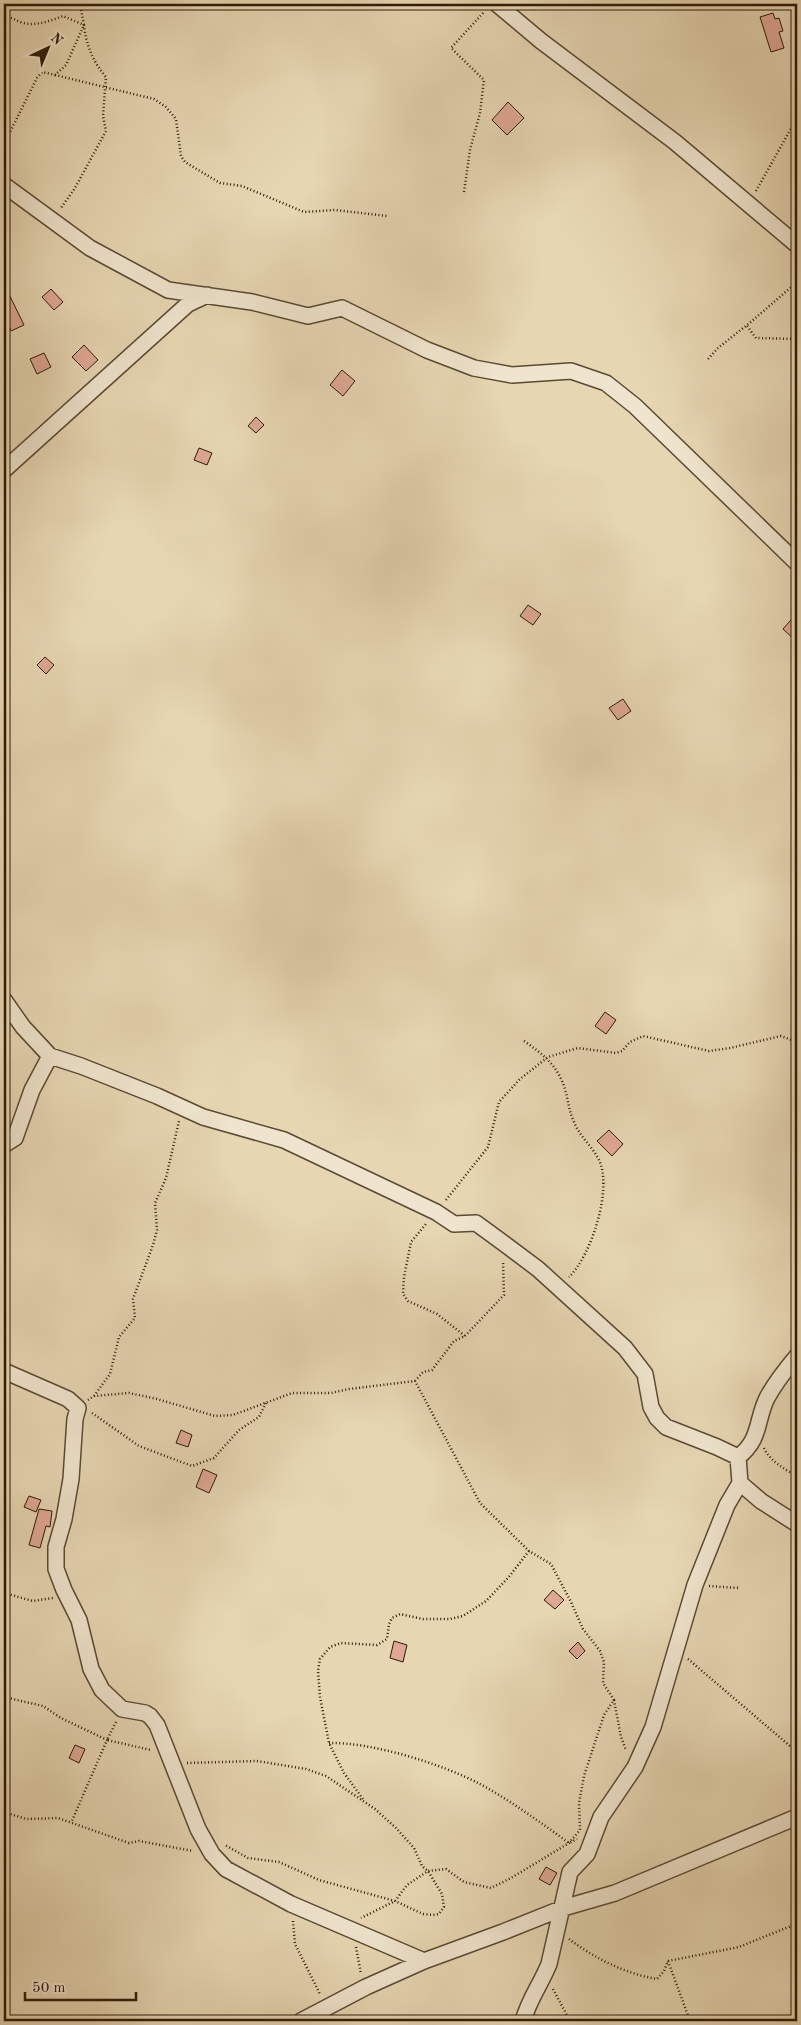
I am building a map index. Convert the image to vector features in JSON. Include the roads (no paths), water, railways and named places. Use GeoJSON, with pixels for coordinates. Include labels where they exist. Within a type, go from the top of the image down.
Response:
{"type":"FeatureCollection","features":[{"type":"Feature","properties":{"kind":"street"},"geometry":{"type":"LineString","coordinates":[[492,7],[541,41],[675,142],[797,245]]}},
{"type":"Feature","properties":{"kind":"street"},"geometry":{"type":"LineString","coordinates":[[4,184],[90,248],[168,290],[208,294],[252,302],[308,316],[342,308],[427,350],[474,368],[512,375],[572,371],[606,383],[635,406],[797,563]]}},
{"type":"Feature","properties":{"kind":"street"},"geometry":{"type":"LineString","coordinates":[[4,470],[188,304],[208,294]]}},
{"type":"Feature","properties":{"kind":"street"},"geometry":{"type":"LineString","coordinates":[[4,1000],[23,1027],[50,1056],[82,1066],[203,1117],[284,1140],[436,1212],[454,1224],[476,1223],[558,1287],[625,1348],[645,1374],[651,1407],[657,1418],[666,1427],[717,1446],[738,1457]]}},
{"type":"Feature","properties":{"kind":"street"},"geometry":{"type":"LineString","coordinates":[[4,1145],[15,1138],[32,1090],[50,1056]]}},
{"type":"Feature","properties":{"kind":"street"},"geometry":{"type":"LineString","coordinates":[[738,1457],[752,1444],[766,1400],[797,1356]]}},
{"type":"Feature","properties":{"kind":"street"},"geometry":{"type":"LineString","coordinates":[[4,1371],[68,1399],[78,1408],[75,1419],[71,1479],[64,1519],[56,1547],[56,1569],[79,1620],[96,1680],[110,1700],[122,1709],[150,1716],[158,1725],[198,1829],[212,1854],[232,1874],[291,1904],[424,1961]]}},
{"type":"Feature","properties":{"kind":"street"},"geometry":{"type":"LineString","coordinates":[[523,2021],[528,2004],[545,1974],[563,1908],[570,1872],[587,1854],[601,1817],[634,1767],[653,1727],[695,1584],[727,1505],[740,1483],[738,1457]]}},
{"type":"Feature","properties":{"kind":"street"},"geometry":{"type":"LineString","coordinates":[[740,1483],[761,1501],[797,1524]]}},
{"type":"Feature","properties":{"kind":"street"},"geometry":{"type":"LineString","coordinates":[[301,2021],[366,1986],[424,1961],[563,1908],[615,1893],[797,1817]]}}]}
